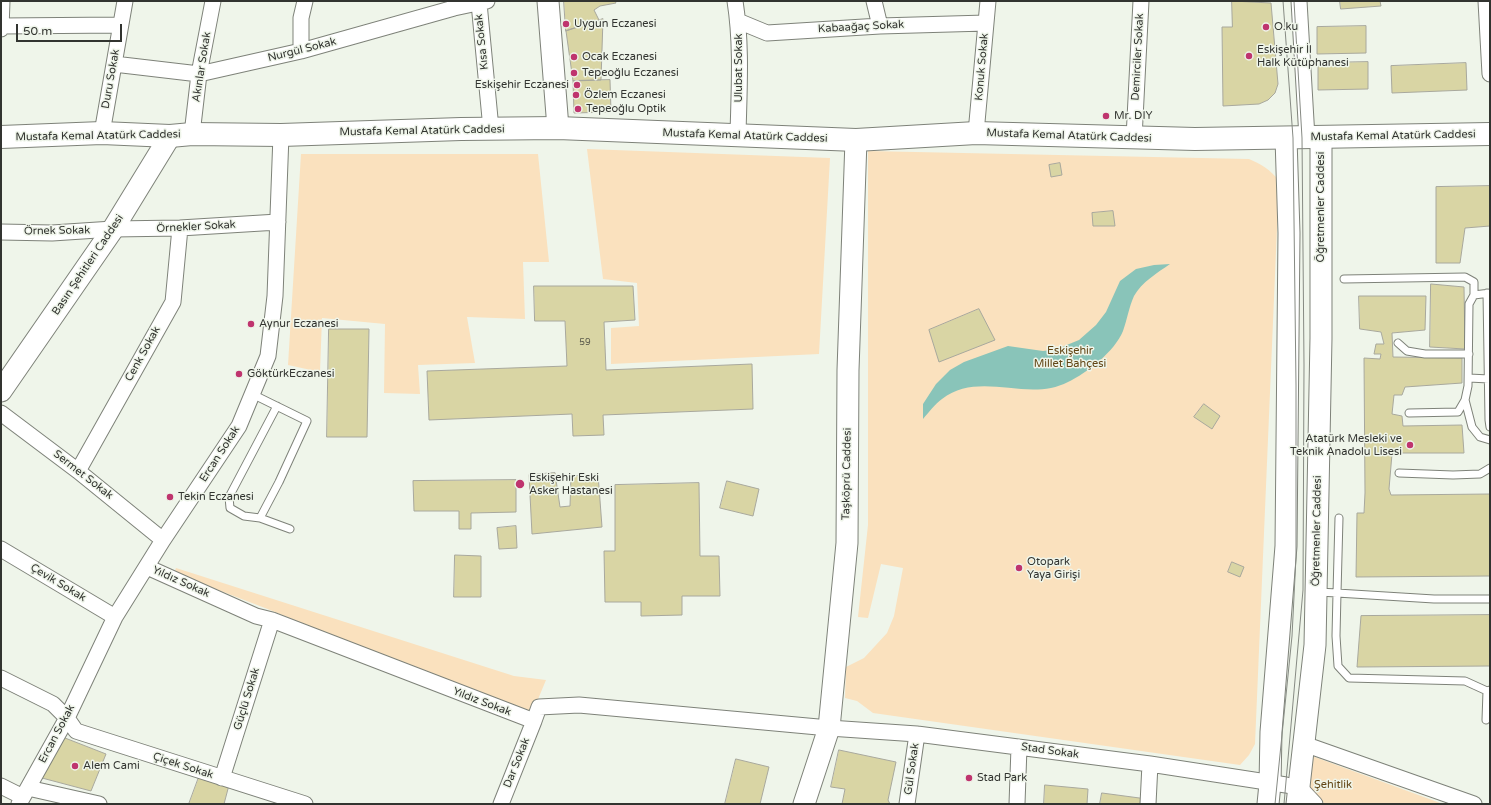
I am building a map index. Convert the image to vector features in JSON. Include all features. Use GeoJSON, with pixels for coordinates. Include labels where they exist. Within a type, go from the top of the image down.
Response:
{"type":"FeatureCollection","features":[{"type":"Feature","properties":{"kind":"main road"},"geometry":{"type":"LineString","coordinates":[[548,1],[558,128]]}},
{"type":"Feature","properties":{"kind":"main road","name":"Mustafa Kemal Atatürk Caddesi"},"geometry":{"type":"LineString","coordinates":[[3,143],[102,133],[170,136],[192,134],[281,135],[558,128],[856,140],[976,133],[1195,139],[1490,134]]}},
{"type":"Feature","properties":{"kind":"main road","name":"Basın Şehitleri Caddesi"},"geometry":{"type":"LineString","coordinates":[[1,392],[113,229],[170,136]]}},
{"type":"Feature","properties":{"kind":"main road"},"geometry":{"type":"LineString","coordinates":[[1269,794],[1271,732],[1286,546],[1289,233],[1305,138]]}},
{"type":"Feature","properties":{"kind":"main road","name":"Öğretmenler Caddesi"},"geometry":{"type":"LineString","coordinates":[[1298,796],[1315,645],[1321,338],[1305,138]]}},
{"type":"Feature","properties":{"kind":"main road","name":"Taşköprü Caddesi"},"geometry":{"type":"LineString","coordinates":[[804,804],[829,728],[847,543],[848,370],[856,140]]}},
{"type":"Feature","properties":{"kind":"street"},"geometry":{"type":"LineString","coordinates":[[1,29],[2,1]]}},
{"type":"Feature","properties":{"kind":"street","name":"Duru Sokak"},"geometry":{"type":"LineString","coordinates":[[102,133],[125,1]]}},
{"type":"Feature","properties":{"kind":"street","name":"Akınlar Sokak"},"geometry":{"type":"LineString","coordinates":[[192,134],[199,74],[213,1]]}},
{"type":"Feature","properties":{"kind":"street"},"geometry":{"type":"LineString","coordinates":[[300,51],[301,18],[305,1]]}},
{"type":"Feature","properties":{"kind":"street","name":"Ulubat Sokak"},"geometry":{"type":"LineString","coordinates":[[736,1],[740,63],[738,136]]}},
{"type":"Feature","properties":{"kind":"street"},"geometry":{"type":"LineString","coordinates":[[874,1],[880,26]]}},
{"type":"Feature","properties":{"kind":"street","name":"Konuk Sokak"},"geometry":{"type":"LineString","coordinates":[[976,133],[988,1]]}},
{"type":"Feature","properties":{"kind":"street","name":"Demirciler Sokak"},"geometry":{"type":"LineString","coordinates":[[1134,138],[1141,1]]}},
{"type":"Feature","properties":{"kind":"street"},"geometry":{"type":"LineString","coordinates":[[1299,1],[1305,138]]}},
{"type":"Feature","properties":{"kind":"street"},"geometry":{"type":"LineString","coordinates":[[1486,1],[1490,74]]}},
{"type":"Feature","properties":{"kind":"street","name":"Nurgül Sokak"},"geometry":{"type":"LineString","coordinates":[[114,64],[199,74],[300,51],[454,8],[483,2]]}},
{"type":"Feature","properties":{"kind":"street","name":"Kısa Sokak"},"geometry":{"type":"LineString","coordinates":[[483,2],[491,129]]}},
{"type":"Feature","properties":{"kind":"street","name":"Kabaağaç Sokak"},"geometry":{"type":"LineString","coordinates":[[738,21],[767,33],[880,26],[986,23]]}},
{"type":"Feature","properties":{"kind":"street"},"geometry":{"type":"LineString","coordinates":[[1,26],[120,25]]}},
{"type":"Feature","properties":{"kind":"street","name":"Ercan Sokak"},"geometry":{"type":"LineString","coordinates":[[24,796],[67,718],[115,617],[163,540],[239,426],[268,356],[275,296],[281,135]]}},
{"type":"Feature","properties":{"kind":"street","name":"Örnekler Sokak"},"geometry":{"type":"LineString","coordinates":[[113,229],[180,228],[278,222]]}},
{"type":"Feature","properties":{"kind":"street","name":"Cenk Sokak"},"geometry":{"type":"LineString","coordinates":[[78,471],[173,302],[180,228]]}},
{"type":"Feature","properties":{"kind":"street","name":"Örnek Sokak"},"geometry":{"type":"LineString","coordinates":[[1,232],[52,233],[113,229]]}},
{"type":"Feature","properties":{"kind":"street","name":"Sermet Sokak"},"geometry":{"type":"LineString","coordinates":[[1,413],[78,471],[163,540]]}},
{"type":"Feature","properties":{"kind":"street","name":"Çevik Sokak"},"geometry":{"type":"LineString","coordinates":[[1,549],[115,617]]}},
{"type":"Feature","properties":{"kind":"street","name":"Yıldız Sokak"},"geometry":{"type":"LineString","coordinates":[[147,567],[256,616],[272,620],[534,721]]}},
{"type":"Feature","properties":{"kind":"street","name":"Güçlü Sokak"},"geometry":{"type":"LineString","coordinates":[[222,778],[272,620]]}},
{"type":"Feature","properties":{"kind":"street","name":"Çiçek Sokak"},"geometry":{"type":"LineString","coordinates":[[1,678],[53,704],[67,718],[76,731],[305,804]]}},
{"type":"Feature","properties":{"kind":"street"},"geometry":{"type":"LineString","coordinates":[[534,721],[539,707],[578,705],[829,728]]}},
{"type":"Feature","properties":{"kind":"street","name":"Dar Sokak"},"geometry":{"type":"LineString","coordinates":[[501,804],[534,721]]}},
{"type":"Feature","properties":{"kind":"street","name":"Stad Sokak"},"geometry":{"type":"LineString","coordinates":[[829,728],[917,734],[1150,764],[1269,794],[1298,796]]}},
{"type":"Feature","properties":{"kind":"street","name":"Gül Sokak"},"geometry":{"type":"LineString","coordinates":[[907,804],[917,734]]}},
{"type":"Feature","properties":{"kind":"street"},"geometry":{"type":"LineString","coordinates":[[1304,744],[1474,804]]}},
{"type":"Feature","properties":{"kind":"street"},"geometry":{"type":"LineString","coordinates":[[1017,804],[1019,747]]}},
{"type":"Feature","properties":{"kind":"street"},"geometry":{"type":"LineString","coordinates":[[1148,804],[1150,764]]}},
{"type":"Feature","properties":{"kind":"street"},"geometry":{"type":"LineString","coordinates":[[1,786],[24,796],[99,804]]}},
{"type":"Feature","properties":{"kind":"street"},"geometry":{"type":"LineString","coordinates":[[1298,796],[1315,804]]}},
{"type":"Feature","properties":{"kind":"lane"},"geometry":{"type":"LineString","coordinates":[[1344,279],[1465,277],[1474,282],[1474,295],[1469,304],[1469,378],[1465,400],[1458,412],[1409,413]]}},
{"type":"Feature","properties":{"kind":"lane"},"geometry":{"type":"LineString","coordinates":[[1474,295],[1489,293],[1490,428]]}},
{"type":"Feature","properties":{"kind":"lane"},"geometry":{"type":"LineString","coordinates":[[1398,343],[1407,351],[1419,353],[1469,354]]}},
{"type":"Feature","properties":{"kind":"lane"},"geometry":{"type":"LineString","coordinates":[[1469,378],[1489,379]]}},
{"type":"Feature","properties":{"kind":"lane"},"geometry":{"type":"LineString","coordinates":[[252,394],[307,421],[279,482],[260,518]]}},
{"type":"Feature","properties":{"kind":"lane"},"geometry":{"type":"LineString","coordinates":[[1465,400],[1472,427],[1480,437],[1490,440]]}},
{"type":"Feature","properties":{"kind":"lane"},"geometry":{"type":"LineString","coordinates":[[277,406],[229,497],[230,508],[244,516],[260,518],[290,529]]}},
{"type":"Feature","properties":{"kind":"lane"},"geometry":{"type":"LineString","coordinates":[[1398,473],[1453,475],[1480,474],[1490,468]]}},
{"type":"Feature","properties":{"kind":"lane"},"geometry":{"type":"LineString","coordinates":[[1339,518],[1336,636],[1338,666],[1349,678],[1465,681],[1489,690],[1486,720]]}},
{"type":"Feature","properties":{"kind":"lane"},"geometry":{"type":"LineString","coordinates":[[1316,592],[1434,599],[1490,599]]}},
{"type":"Feature","properties":{"kind":"green space"},"geometry":{"type":"Polygon","coordinates":[[[587,149],[830,158],[819,354],[611,364],[611,328],[639,326],[637,283],[603,279],[587,149]]]}},
{"type":"Feature","properties":{"kind":"green space","name":"Eskişehir Millet Bahçesi"},"geometry":{"type":"Polygon","coordinates":[[[868,151],[1249,159],[1266,168],[1279,181],[1255,744],[1249,755],[1240,765],[873,713],[857,701],[845,698],[846,667],[864,658],[887,633],[894,616],[903,568],[881,564],[868,618],[858,617],[868,525],[868,151]]]}},
{"type":"Feature","properties":{"kind":"green space"},"geometry":{"type":"Polygon","coordinates":[[[301,154],[538,154],[549,262],[523,262],[525,319],[467,317],[475,363],[418,365],[420,394],[384,393],[385,324],[322,318],[320,372],[288,365],[301,154]]]}},
{"type":"Feature","properties":{"kind":"green space"},"geometry":{"type":"Polygon","coordinates":[[[176,568],[514,676],[546,680],[531,716],[265,608],[174,573],[176,568]]]}},
{"type":"Feature","properties":{"kind":"green space","name":"Şehitlik"},"geometry":{"type":"Polygon","coordinates":[[[1312,756],[1443,804],[1325,804],[1309,788],[1312,756]]]}},
{"type":"Feature","properties":{"kind":"water"},"geometry":{"type":"Polygon","coordinates":[[[1170,264],[1150,278],[1137,291],[1132,300],[1123,331],[1119,339],[1100,361],[1083,373],[1068,382],[1053,388],[1021,389],[988,386],[972,387],[957,391],[939,401],[923,419],[923,404],[936,384],[950,370],[964,362],[1008,346],[1043,351],[1057,349],[1079,340],[1096,325],[1106,312],[1120,281],[1136,269],[1154,265],[1170,264]]]}},
{"type":"Feature","properties":{"kind":"building"},"geometry":{"type":"Polygon","coordinates":[[[564,1],[615,1],[616,3],[600,6],[594,10],[599,20],[566,31],[564,1]]]}},
{"type":"Feature","properties":{"kind":"building","name":"Eskişehir İl Halk Kütüphanesi"},"geometry":{"type":"Polygon","coordinates":[[[1232,1],[1271,3],[1278,84],[1275,93],[1268,100],[1259,104],[1223,106],[1222,27],[1232,27],[1232,1]]]}},
{"type":"Feature","properties":{"kind":"building"},"geometry":{"type":"Polygon","coordinates":[[[1340,1],[1380,1],[1381,6],[1341,9],[1340,1]]]}},
{"type":"Feature","properties":{"kind":"building"},"geometry":{"type":"Polygon","coordinates":[[[603,19],[601,80],[573,81],[566,31],[603,19]]]}},
{"type":"Feature","properties":{"kind":"building"},"geometry":{"type":"Polygon","coordinates":[[[1366,26],[1366,53],[1317,54],[1317,27],[1366,26]]]}},
{"type":"Feature","properties":{"kind":"building"},"geometry":{"type":"Polygon","coordinates":[[[1368,62],[1368,89],[1318,90],[1318,63],[1368,62]]]}},
{"type":"Feature","properties":{"kind":"building"},"geometry":{"type":"Polygon","coordinates":[[[1466,63],[1467,90],[1392,93],[1391,66],[1466,63]]]}},
{"type":"Feature","properties":{"kind":"building"},"geometry":{"type":"Polygon","coordinates":[[[610,80],[611,112],[574,113],[573,81],[610,80]]]}},
{"type":"Feature","properties":{"kind":"building"},"geometry":{"type":"Polygon","coordinates":[[[1060,163],[1062,175],[1051,177],[1049,165],[1060,163]]]}},
{"type":"Feature","properties":{"kind":"building"},"geometry":{"type":"Polygon","coordinates":[[[1490,186],[1490,226],[1465,228],[1460,263],[1436,263],[1436,187],[1490,186]]]}},
{"type":"Feature","properties":{"kind":"building"},"geometry":{"type":"Polygon","coordinates":[[[1113,211],[1115,226],[1093,226],[1092,213],[1113,211]]]}},
{"type":"Feature","properties":{"kind":"building"},"geometry":{"type":"Polygon","coordinates":[[[1431,284],[1464,287],[1465,349],[1430,347],[1431,284]]]}},
{"type":"Feature","properties":{"kind":"building"},"geometry":{"type":"Polygon","coordinates":[[[534,286],[633,286],[635,320],[604,322],[606,370],[752,364],[753,409],[603,415],[604,435],[573,436],[572,414],[429,420],[427,371],[567,366],[565,321],[535,321],[534,286]]]}},
{"type":"Feature","properties":{"kind":"building"},"geometry":{"type":"Polygon","coordinates":[[[1359,296],[1426,296],[1425,330],[1392,333],[1393,357],[1462,358],[1462,383],[1405,387],[1402,395],[1394,395],[1392,414],[1402,416],[1403,426],[1462,425],[1464,453],[1392,454],[1389,489],[1391,495],[1490,494],[1490,576],[1356,577],[1357,513],[1364,513],[1365,493],[1364,358],[1380,359],[1381,354],[1374,354],[1376,344],[1384,344],[1381,332],[1360,329],[1359,296]]]}},
{"type":"Feature","properties":{"kind":"building"},"geometry":{"type":"Polygon","coordinates":[[[979,309],[995,340],[939,362],[929,330],[979,309]]]}},
{"type":"Feature","properties":{"kind":"building"},"geometry":{"type":"Polygon","coordinates":[[[329,329],[369,329],[367,437],[327,437],[329,329]]]}},
{"type":"Feature","properties":{"kind":"building"},"geometry":{"type":"Polygon","coordinates":[[[1204,404],[1220,416],[1212,429],[1194,417],[1204,404]]]}},
{"type":"Feature","properties":{"kind":"building"},"geometry":{"type":"Polygon","coordinates":[[[555,473],[560,507],[570,506],[571,476],[598,474],[602,527],[532,534],[529,475],[555,473]]]}},
{"type":"Feature","properties":{"kind":"building"},"geometry":{"type":"Polygon","coordinates":[[[516,480],[516,512],[471,513],[471,529],[459,529],[459,511],[414,511],[413,481],[516,480]]]}},
{"type":"Feature","properties":{"kind":"building"},"geometry":{"type":"Polygon","coordinates":[[[727,481],[759,489],[753,516],[720,508],[727,481]]]}},
{"type":"Feature","properties":{"kind":"building"},"geometry":{"type":"Polygon","coordinates":[[[699,483],[700,556],[719,556],[720,596],[682,596],[682,615],[641,616],[641,602],[605,602],[604,551],[615,551],[615,485],[699,483]]]}},
{"type":"Feature","properties":{"kind":"building"},"geometry":{"type":"Polygon","coordinates":[[[516,526],[517,548],[499,549],[497,528],[516,526]]]}},
{"type":"Feature","properties":{"kind":"building"},"geometry":{"type":"Polygon","coordinates":[[[455,555],[481,556],[481,597],[454,597],[455,555]]]}},
{"type":"Feature","properties":{"kind":"building"},"geometry":{"type":"Polygon","coordinates":[[[1232,562],[1244,567],[1240,577],[1228,572],[1232,562]]]}},
{"type":"Feature","properties":{"kind":"building"},"geometry":{"type":"Polygon","coordinates":[[[1490,615],[1490,666],[1357,667],[1361,616],[1490,615]]]}},
{"type":"Feature","properties":{"kind":"building","name":"Alem Cami"},"geometry":{"type":"Polygon","coordinates":[[[65,738],[106,754],[91,791],[42,778],[65,738]]]}},
{"type":"Feature","properties":{"kind":"building"},"geometry":{"type":"Polygon","coordinates":[[[839,750],[896,762],[888,800],[890,804],[842,804],[845,789],[831,787],[839,750]]]}},
{"type":"Feature","properties":{"kind":"building"},"geometry":{"type":"Polygon","coordinates":[[[736,759],[769,767],[760,804],[725,804],[736,759]]]}},
{"type":"Feature","properties":{"kind":"building"},"geometry":{"type":"Polygon","coordinates":[[[199,777],[229,785],[224,804],[189,804],[199,777]]]}},
{"type":"Feature","properties":{"kind":"building"},"geometry":{"type":"Polygon","coordinates":[[[1045,785],[1088,789],[1087,804],[1044,804],[1045,785]]]}},
{"type":"Feature","properties":{"kind":"building"},"geometry":{"type":"Polygon","coordinates":[[[1102,793],[1147,799],[1147,804],[1100,804],[1102,793]]]}},
{"type":"Feature","properties":{"kind":"tram line"},"geometry":{"type":"LineString","coordinates":[[1275,804],[1292,636],[1296,557],[1296,385],[1293,138],[1283,1]]}},
{"type":"Feature","properties":{"kind":"tram line"},"geometry":{"type":"LineString","coordinates":[[1284,804],[1303,590],[1304,365],[1302,138],[1294,1]]}},
{"type":"Feature","properties":{"kind":"place","name":"Uygun Eczanesi"},"geometry":{"type":"Point","coordinates":[566,24]}},
{"type":"Feature","properties":{"kind":"place","name":"O.ku"},"geometry":{"type":"Point","coordinates":[1266,27]}},
{"type":"Feature","properties":{"kind":"place","name":"Eskişehir İl Halk Kütüphanesi"},"geometry":{"type":"Point","coordinates":[1249,56]}},
{"type":"Feature","properties":{"kind":"place","name":"Ocak Eczanesi"},"geometry":{"type":"Point","coordinates":[574,57]}},
{"type":"Feature","properties":{"kind":"place","name":"Tepeoğlu Eczanesi"},"geometry":{"type":"Point","coordinates":[574,73]}},
{"type":"Feature","properties":{"kind":"place","name":"Eskişehir Eczanesi"},"geometry":{"type":"Point","coordinates":[577,85]}},
{"type":"Feature","properties":{"kind":"place","name":"Özlem Eczanesi"},"geometry":{"type":"Point","coordinates":[576,95]}},
{"type":"Feature","properties":{"kind":"place","name":"Tepeoğlu Optik"},"geometry":{"type":"Point","coordinates":[578,109]}},
{"type":"Feature","properties":{"kind":"place","name":"Mr. DIY"},"geometry":{"type":"Point","coordinates":[1106,116]}},
{"type":"Feature","properties":{"kind":"place","name":"Aynur Eczanesi"},"geometry":{"type":"Point","coordinates":[251,324]}},
{"type":"Feature","properties":{"kind":"place","name":"GöktürkEczanesi"},"geometry":{"type":"Point","coordinates":[239,374]}},
{"type":"Feature","properties":{"kind":"place","name":"Atatürk Mesleki ve Teknik Anadolu Lisesi"},"geometry":{"type":"Point","coordinates":[1410,445]}},
{"type":"Feature","properties":{"kind":"place","name":"Eskişehir Eski Asker Hastanesi"},"geometry":{"type":"Point","coordinates":[520,484]}},
{"type":"Feature","properties":{"kind":"place","name":"Tekin Eczanesi"},"geometry":{"type":"Point","coordinates":[170,497]}},
{"type":"Feature","properties":{"kind":"place","name":"Otopark Yaya Girişi"},"geometry":{"type":"Point","coordinates":[1019,568]}},
{"type":"Feature","properties":{"kind":"place","name":"Alem Cami"},"geometry":{"type":"Point","coordinates":[75,766]}},
{"type":"Feature","properties":{"kind":"place","name":"Stad Park"},"geometry":{"type":"Point","coordinates":[969,778]}}]}
